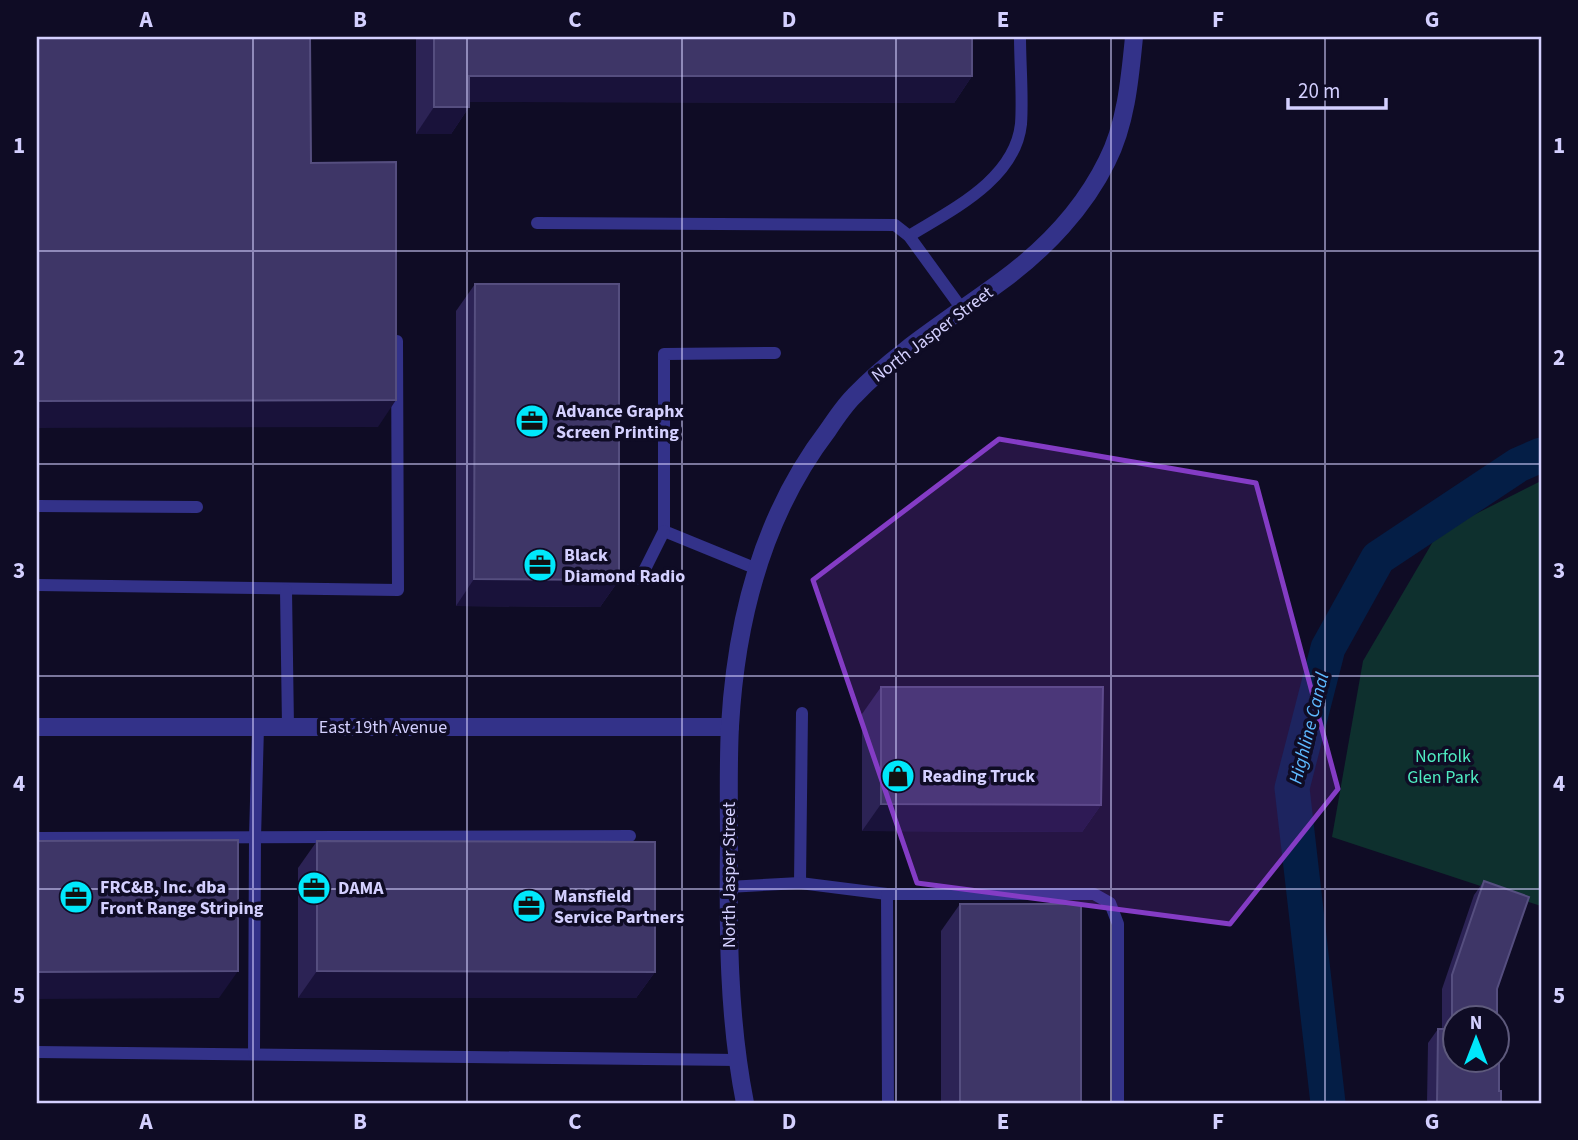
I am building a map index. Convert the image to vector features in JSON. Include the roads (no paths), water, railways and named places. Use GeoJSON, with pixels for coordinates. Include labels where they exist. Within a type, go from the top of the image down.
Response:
{"type":"FeatureCollection","features":[{"type":"Feature","properties":{"kind":"street","name":"North Jasper Street"},"geometry":{"type":"LineString","coordinates":[[745,1103],[738,1060],[727,944],[730,727],[734,676],[745,614],[776,514],[807,457],[853,397],[905,351],[1007,278],[1045,245],[1075,210],[1107,162],[1118,134],[1125,106],[1134,37]]}},
{"type":"Feature","properties":{"kind":"street","name":"East 19th Avenue"},"geometry":{"type":"LineString","coordinates":[[37,727],[730,727]]}},
{"type":"Feature","properties":{"kind":"lane"},"geometry":{"type":"LineString","coordinates":[[909,236],[964,201],[993,178],[1010,157],[1021,126],[1020,37]]}},
{"type":"Feature","properties":{"kind":"lane"},"geometry":{"type":"LineString","coordinates":[[537,223],[895,225],[909,236],[962,309]]}},
{"type":"Feature","properties":{"kind":"lane"},"geometry":{"type":"LineString","coordinates":[[37,585],[398,590],[397,341]]}},
{"type":"Feature","properties":{"kind":"lane"},"geometry":{"type":"LineString","coordinates":[[640,579],[664,531],[664,354],[775,353]]}},
{"type":"Feature","properties":{"kind":"lane"},"geometry":{"type":"LineString","coordinates":[[37,506],[197,507]]}},
{"type":"Feature","properties":{"kind":"lane"},"geometry":{"type":"LineString","coordinates":[[664,531],[757,569]]}},
{"type":"Feature","properties":{"kind":"lane"},"geometry":{"type":"LineString","coordinates":[[286,590],[288,727]]}},
{"type":"Feature","properties":{"kind":"lane"},"geometry":{"type":"LineString","coordinates":[[800,883],[802,713]]}},
{"type":"Feature","properties":{"kind":"lane"},"geometry":{"type":"LineString","coordinates":[[254,1053],[258,727]]}},
{"type":"Feature","properties":{"kind":"lane"},"geometry":{"type":"LineString","coordinates":[[37,838],[631,836]]}},
{"type":"Feature","properties":{"kind":"lane"},"geometry":{"type":"LineString","coordinates":[[728,887],[800,883],[887,894],[1094,894],[1110,904],[1118,924],[1118,1103]]}},
{"type":"Feature","properties":{"kind":"lane"},"geometry":{"type":"LineString","coordinates":[[887,894],[888,1103]]}},
{"type":"Feature","properties":{"kind":"lane"},"geometry":{"type":"LineString","coordinates":[[37,1052],[738,1060]]}},
{"type":"Feature","properties":{"kind":"waterway","name":"Highline Canal"},"geometry":{"type":"LineString","coordinates":[[1328,1103],[1292,788],[1328,648],[1378,558],[1518,465],[1541,455]]}},
{"type":"Feature","properties":{"kind":"place","name":"Advance Graphx Screen Printing"},"geometry":{"type":"Point","coordinates":[532,421]}},
{"type":"Feature","properties":{"kind":"place","name":"Black Diamond Radio"},"geometry":{"type":"Point","coordinates":[540,565]}},
{"type":"Feature","properties":{"kind":"place","name":"Reading Truck"},"geometry":{"type":"Point","coordinates":[898,776]}},
{"type":"Feature","properties":{"kind":"place","name":"DAMA"},"geometry":{"type":"Point","coordinates":[314,888]}},
{"type":"Feature","properties":{"kind":"place","name":"FRC&B, Inc. dba Front Range Striping"},"geometry":{"type":"Point","coordinates":[76,897]}},
{"type":"Feature","properties":{"kind":"place","name":"Mansfield Service Partners"},"geometry":{"type":"Point","coordinates":[529,906]}},
{"type":"Feature","properties":{"kind":"park label","name":"Norfolk Glen Park"},"geometry":{"type":"Point","coordinates":[1443,766]}}]}
